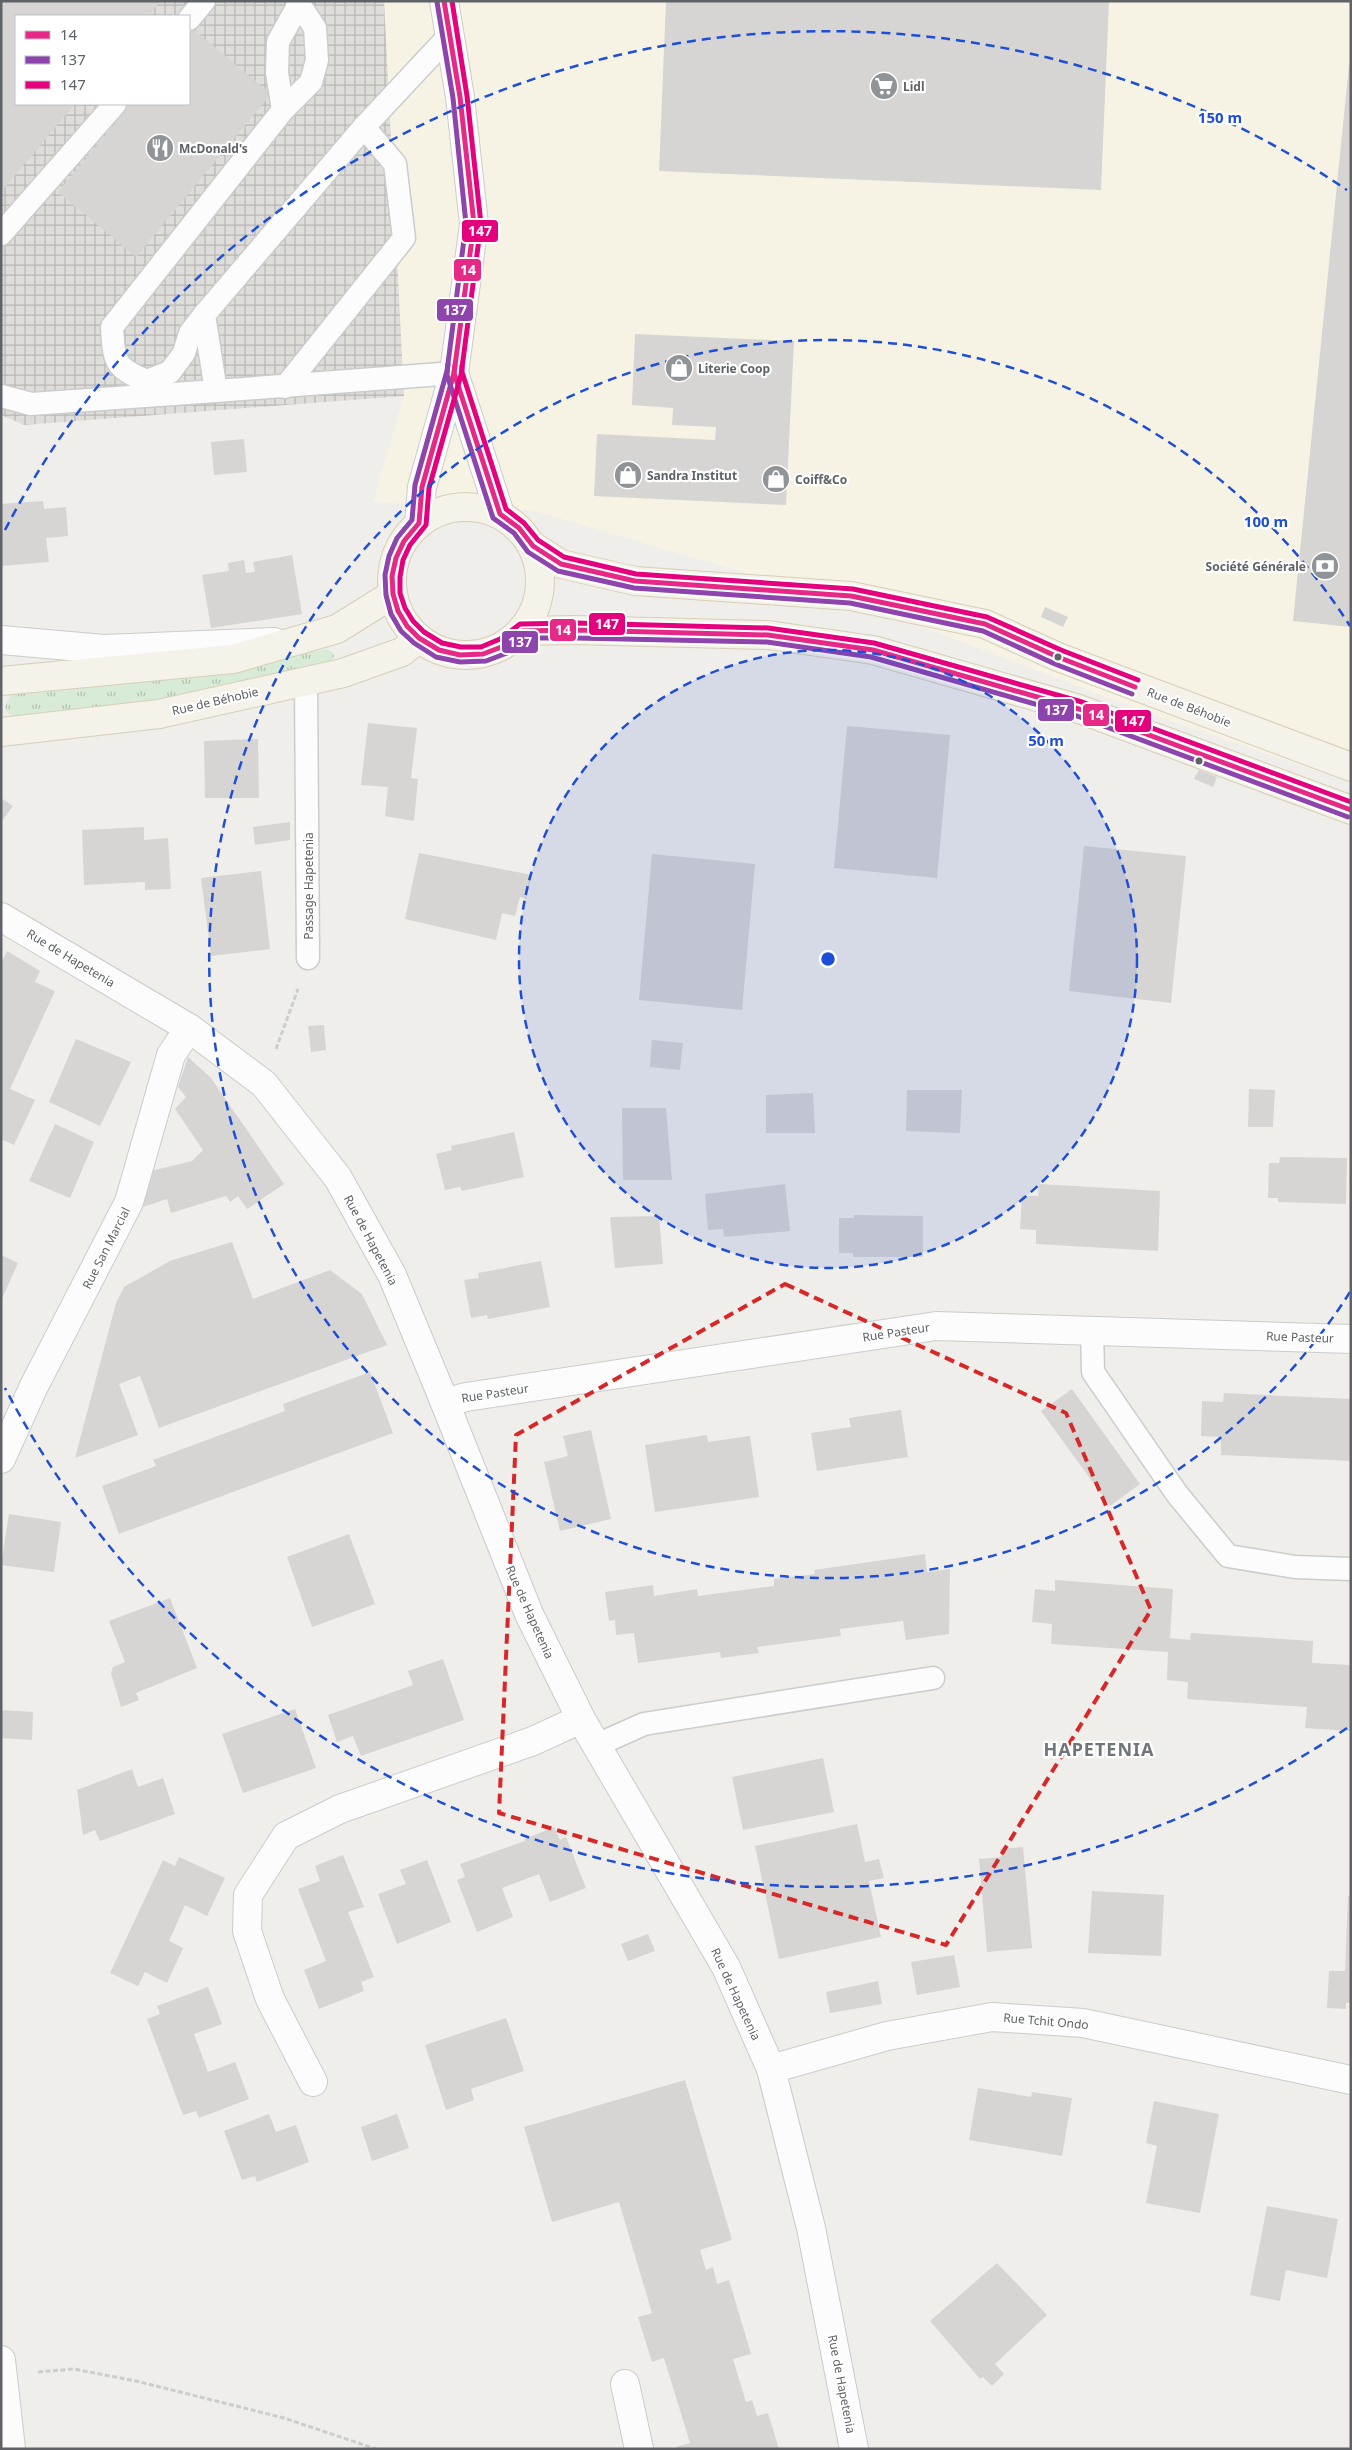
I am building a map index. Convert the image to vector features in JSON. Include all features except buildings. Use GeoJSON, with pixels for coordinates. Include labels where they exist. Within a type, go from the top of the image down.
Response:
{"type":"FeatureCollection","features":[{"type":"Feature","properties":{"kind":"main road"},"geometry":{"type":"LineString","coordinates":[[483,508],[500,514],[519,528],[533,546],[540,568],[541,590],[534,612],[522,631],[504,646],[483,654],[460,655],[439,650],[419,638],[402,618],[393,594],[392,576],[396,558],[404,541],[419,522],[447,509],[483,508]]}},
{"type":"Feature","properties":{"kind":"main road","name":"Rue de Béhobie"},"geometry":{"type":"LineString","coordinates":[[533,546],[561,564],[635,581],[851,596],[985,624],[1058,657],[1351,768]]}},
{"type":"Feature","properties":{"kind":"main road"},"geometry":{"type":"LineString","coordinates":[[1,681],[233,659],[337,629],[393,594]]}},
{"type":"Feature","properties":{"kind":"main road"},"geometry":{"type":"LineString","coordinates":[[522,631],[575,630],[768,635],[873,650],[1078,709],[1351,810]]}},
{"type":"Feature","properties":{"kind":"main road","name":"Rue de Béhobie"},"geometry":{"type":"LineString","coordinates":[[1,732],[159,714],[343,673],[402,652],[419,638]]}},
{"type":"Feature","properties":{"kind":"street"},"geometry":{"type":"LineString","coordinates":[[419,522],[422,487],[454,373],[474,224],[460,97],[444,1]]}},
{"type":"Feature","properties":{"kind":"street"},"geometry":{"type":"LineString","coordinates":[[454,373],[500,514]]}},
{"type":"Feature","properties":{"kind":"street"},"geometry":{"type":"LineString","coordinates":[[1,640],[104,649],[291,641]]}},
{"type":"Feature","properties":{"kind":"street","name":"Rue de Hapetenia"},"geometry":{"type":"LineString","coordinates":[[1,917],[190,1028],[264,1084],[338,1178],[392,1275],[446,1403],[529,1614],[581,1719],[726,1967],[771,2069],[811,2228],[854,2449]]}},
{"type":"Feature","properties":{"kind":"street","name":"Rue San Marcial"},"geometry":{"type":"LineString","coordinates":[[1,1459],[33,1388],[129,1202],[171,1055],[190,1028]]}},
{"type":"Feature","properties":{"kind":"street","name":"Rue Pasteur"},"geometry":{"type":"LineString","coordinates":[[446,1403],[466,1397],[936,1326],[1092,1329],[1351,1339]]}},
{"type":"Feature","properties":{"kind":"street"},"geometry":{"type":"LineString","coordinates":[[313,2082],[270,1999],[247,1931],[248,1896],[286,1836],[340,1809],[532,1741],[581,1719]]}},
{"type":"Feature","properties":{"kind":"street","name":"Rue Tchit Ondo"},"geometry":{"type":"LineString","coordinates":[[771,2069],[887,2036],[992,2017],[1083,2023],[1351,2080]]}},
{"type":"Feature","properties":{"kind":"street"},"geometry":{"type":"LineString","coordinates":[[3,2369],[11,2449]]}},
{"type":"Feature","properties":{"kind":"street"},"geometry":{"type":"LineString","coordinates":[[625,2384],[639,2449]]}},
{"type":"Feature","properties":{"kind":"lane"},"geometry":{"type":"LineString","coordinates":[[190,18],[204,1]]}},
{"type":"Feature","properties":{"kind":"lane"},"geometry":{"type":"LineString","coordinates":[[283,110],[277,73],[278,42],[298,3],[315,28],[317,60],[311,82],[283,110],[112,327],[114,354],[125,372],[147,381],[170,372],[184,353],[190,333],[204,315],[364,127],[450,35]]}},
{"type":"Feature","properties":{"kind":"lane"},"geometry":{"type":"LineString","coordinates":[[1,234],[114,105]]}},
{"type":"Feature","properties":{"kind":"lane"},"geometry":{"type":"LineString","coordinates":[[285,387],[404,238],[395,164],[364,127]]}},
{"type":"Feature","properties":{"kind":"lane"},"geometry":{"type":"LineString","coordinates":[[204,315],[216,392]]}},
{"type":"Feature","properties":{"kind":"lane"},"geometry":{"type":"LineString","coordinates":[[1,396],[31,404],[285,387],[454,373]]}},
{"type":"Feature","properties":{"kind":"lane","name":"Passage Hapetenia"},"geometry":{"type":"LineString","coordinates":[[306,680],[308,958]]}},
{"type":"Feature","properties":{"kind":"lane"},"geometry":{"type":"LineString","coordinates":[[1092,1329],[1094,1372],[1177,1494],[1228,1556],[1295,1567],[1351,1569]]}},
{"type":"Feature","properties":{"kind":"lane"},"geometry":{"type":"LineString","coordinates":[[597,1744],[644,1724],[933,1678]]}},
{"type":"Feature","properties":{"kind":"path","name":"Passage Hapetenia"},"geometry":{"type":"LineString","coordinates":[[252,1075],[277,1048],[308,958]]}},
{"type":"Feature","properties":{"kind":"path"},"geometry":{"type":"LineString","coordinates":[[3,2369],[26,2373],[74,2369],[136,2381],[284,2418],[376,2449]]}},
{"type":"Feature","properties":{"kind":"highlighted area"},"geometry":{"type":"Polygon","coordinates":[[[785,1284],[1066,1413],[1151,1610],[946,1945],[499,1813],[516,1435],[785,1284]]]}},
{"type":"Feature","properties":{"kind":"shaded area"},"geometry":{"type":"Polygon","coordinates":[[[1,1],[384,1],[404,396],[24,425],[1,415],[1,1]]]}},
{"type":"Feature","properties":{"kind":"shaded area"},"geometry":{"type":"Polygon","coordinates":[[[384,1],[1351,1],[1351,783],[1143,711],[905,620],[535,511],[373,502],[404,396],[384,1]]]}},
{"type":"Feature","properties":{"kind":"green space"},"geometry":{"type":"Polygon","coordinates":[[[327,649],[335,654],[331,662],[173,698],[91,711],[14,717],[8,713],[5,707],[12,692],[234,668],[327,649]]]}},
{"type":"Feature","properties":{"kind":"transit line","name":"14"},"geometry":{"type":"LineString","coordinates":[[444,1],[460,97],[474,224],[454,373],[422,487],[419,523],[404,541],[396,558],[392,576],[393,594],[398,611],[407,626],[419,638],[439,650],[460,655],[483,654],[504,646],[522,631],[575,630],[768,635],[873,650],[1079,709],[1351,810]]}},
{"type":"Feature","properties":{"kind":"transit line","name":"147"},"geometry":{"type":"LineString","coordinates":[[452,1],[467,96],[481,224],[461,375],[429,488],[426,525],[410,545],[403,560],[400,577],[400,593],[405,608],[413,621],[424,632],[442,643],[461,647],[481,647],[500,639],[520,624],[575,623],[768,628],[874,643],[1082,702],[1351,802]]}},
{"type":"Feature","properties":{"kind":"transit line","name":"137"},"geometry":{"type":"LineString","coordinates":[[437,2],[453,98],[466,224],[447,371],[415,485],[412,520],[397,538],[389,556],[385,575],[386,595],[391,614],[401,631],[414,643],[436,657],[460,662],[486,661],[507,653],[525,638],[767,642],[871,657],[1077,716],[1348,817]]}},
{"type":"Feature","properties":{"kind":"transit line","name":"137"},"geometry":{"type":"LineString","coordinates":[[448,364],[447,375],[493,518],[514,533],[528,552],[558,571],[634,588],[850,603],[983,631],[1055,664],[1132,694]]}},
{"type":"Feature","properties":{"kind":"transit line","name":"14"},"geometry":{"type":"LineString","coordinates":[[455,365],[454,373],[500,514],[519,528],[533,546],[561,564],[635,581],[851,596],[985,624],[1058,657],[1135,687]]}},
{"type":"Feature","properties":{"kind":"transit line","name":"147"},"geometry":{"type":"LineString","coordinates":[[462,366],[462,372],[506,509],[524,523],[538,540],[564,557],[636,574],[853,589],[987,617],[1061,650],[1138,680]]}},
{"type":"Feature","properties":{"kind":"place","name":"Lidl"},"geometry":{"type":"Point","coordinates":[884,86]}},
{"type":"Feature","properties":{"kind":"place","name":"McDonald's"},"geometry":{"type":"Point","coordinates":[160,148]}},
{"type":"Feature","properties":{"kind":"place","name":"Literie Coop"},"geometry":{"type":"Point","coordinates":[679,368]}},
{"type":"Feature","properties":{"kind":"place","name":"Sandra Institut"},"geometry":{"type":"Point","coordinates":[628,475]}},
{"type":"Feature","properties":{"kind":"place","name":"Coiff&Co"},"geometry":{"type":"Point","coordinates":[776,479]}},
{"type":"Feature","properties":{"kind":"place","name":"Société Générale"},"geometry":{"type":"Point","coordinates":[1325,566]}},
{"type":"Feature","properties":{"kind":"district","name":"HAPETENIA"},"geometry":{"type":"Point","coordinates":[1099,1749]}}]}
